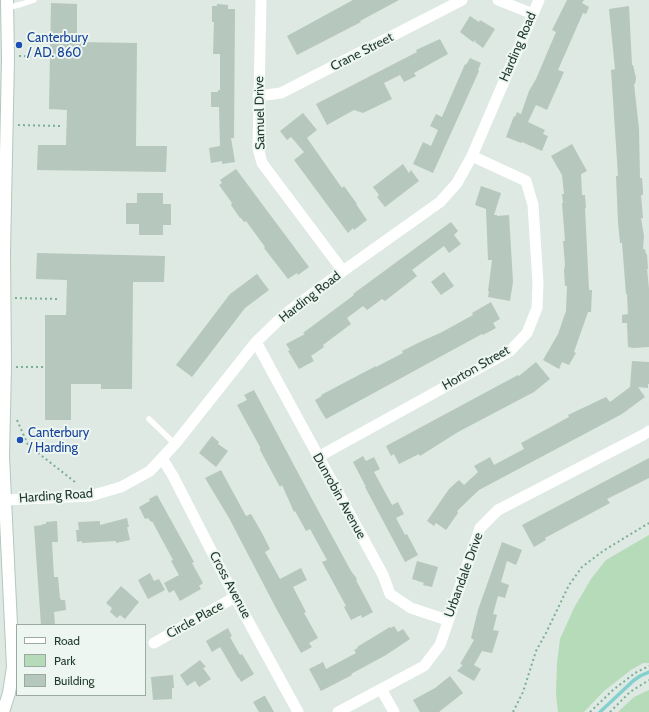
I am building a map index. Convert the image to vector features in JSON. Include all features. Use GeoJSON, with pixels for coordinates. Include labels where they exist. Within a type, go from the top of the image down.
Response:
{"type":"FeatureCollection","features":[{"type":"Feature","properties":{"kind":"street","name":"Samuel Drive"},"geometry":{"type":"LineString","coordinates":[[261,0],[258,148],[262,163],[343,271]]}},
{"type":"Feature","properties":{"kind":"street","name":"Crane Street"},"geometry":{"type":"LineString","coordinates":[[258,96],[281,93],[462,0]]}},
{"type":"Feature","properties":{"kind":"street"},"geometry":{"type":"LineString","coordinates":[[498,0],[533,14]]}},
{"type":"Feature","properties":{"kind":"street","name":"Harding Road"},"geometry":{"type":"LineString","coordinates":[[5,500],[90,496],[121,486],[150,471],[175,444],[256,342],[284,315],[440,202],[458,183],[472,156],[538,0]]}},
{"type":"Feature","properties":{"kind":"street"},"geometry":{"type":"LineString","coordinates":[[3,712],[9,693],[13,667],[3,456],[3,387],[5,367],[2,212],[7,125],[7,4]]}},
{"type":"Feature","properties":{"kind":"street","name":"Horton Street"},"geometry":{"type":"LineString","coordinates":[[318,457],[510,351],[527,333],[537,308],[538,283],[533,205],[526,181],[472,156]]}},
{"type":"Feature","properties":{"kind":"street","name":"Dunrobin Avenue"},"geometry":{"type":"LineString","coordinates":[[256,342],[383,575],[390,594],[411,608],[447,620]]}},
{"type":"Feature","properties":{"kind":"street","name":"Urbandale Drive"},"geometry":{"type":"LineString","coordinates":[[338,712],[424,666],[440,645],[447,620],[480,528],[498,510],[649,431]]}},
{"type":"Feature","properties":{"kind":"street","name":"Cross Avenue"},"geometry":{"type":"LineString","coordinates":[[162,458],[173,476],[235,597],[298,712]]}},
{"type":"Feature","properties":{"kind":"street","name":"Circle Place"},"geometry":{"type":"LineString","coordinates":[[154,643],[235,597]]}},
{"type":"Feature","properties":{"kind":"street"},"geometry":{"type":"LineString","coordinates":[[381,689],[394,712]]}},
{"type":"Feature","properties":{"kind":"lane"},"geometry":{"type":"LineString","coordinates":[[7,4],[22,4],[34,0]]}},
{"type":"Feature","properties":{"kind":"lane"},"geometry":{"type":"LineString","coordinates":[[149,419],[175,444]]}},
{"type":"Feature","properties":{"kind":"path"},"geometry":{"type":"LineString","coordinates":[[8,56],[48,57]]}},
{"type":"Feature","properties":{"kind":"path"},"geometry":{"type":"LineString","coordinates":[[7,125],[62,126]]}},
{"type":"Feature","properties":{"kind":"path"},"geometry":{"type":"LineString","coordinates":[[4,298],[58,300]]}},
{"type":"Feature","properties":{"kind":"path"},"geometry":{"type":"LineString","coordinates":[[5,367],[43,367]]}},
{"type":"Feature","properties":{"kind":"path"},"geometry":{"type":"LineString","coordinates":[[16,420],[28,445],[75,482]]}},
{"type":"Feature","properties":{"kind":"path"},"geometry":{"type":"LineString","coordinates":[[514,712],[523,692],[536,651],[569,585],[582,568],[603,551],[649,523]]}},
{"type":"Feature","properties":{"kind":"path"},"geometry":{"type":"LineString","coordinates":[[590,712],[613,690],[635,673],[649,666]]}},
{"type":"Feature","properties":{"kind":"path"},"geometry":{"type":"LineString","coordinates":[[610,712],[630,692],[649,680]]}},
{"type":"Feature","properties":{"kind":"green space"},"geometry":{"type":"Polygon","coordinates":[[[649,535],[649,663],[643,663],[631,670],[604,691],[584,712],[558,712],[556,694],[557,663],[560,639],[574,608],[591,579],[606,560],[649,535]]]}},
{"type":"Feature","properties":{"kind":"green space"},"geometry":{"type":"Polygon","coordinates":[[[649,690],[649,712],[618,712],[634,697],[649,690]]]}},
{"type":"Feature","properties":{"kind":"building"},"geometry":{"type":"Polygon","coordinates":[[[353,0],[399,0],[360,21],[361,22],[297,55],[287,36],[353,0]]]}},
{"type":"Feature","properties":{"kind":"building"},"geometry":{"type":"Polygon","coordinates":[[[567,0],[584,0],[582,3],[589,7],[586,14],[583,13],[558,70],[564,72],[547,110],[536,105],[528,122],[545,130],[543,134],[548,136],[542,151],[506,137],[514,116],[515,117],[517,112],[521,114],[529,91],[536,79],[556,32],[552,30],[567,0]]]}},
{"type":"Feature","properties":{"kind":"building"},"geometry":{"type":"Polygon","coordinates":[[[51,3],[77,4],[77,42],[137,43],[136,146],[167,146],[166,172],[37,170],[38,145],[66,145],[67,110],[49,109],[51,3]]]}},
{"type":"Feature","properties":{"kind":"building"},"geometry":{"type":"Polygon","coordinates":[[[217,4],[228,5],[228,9],[235,9],[234,138],[231,138],[235,162],[222,164],[222,161],[211,163],[209,148],[220,146],[219,107],[211,107],[211,92],[218,92],[218,90],[220,90],[220,54],[213,54],[214,22],[212,22],[212,6],[217,6],[217,4]]]}},
{"type":"Feature","properties":{"kind":"building"},"geometry":{"type":"Polygon","coordinates":[[[629,6],[632,65],[636,78],[634,84],[639,129],[640,178],[642,178],[643,191],[643,195],[641,195],[643,218],[641,218],[644,236],[643,249],[645,249],[647,254],[649,289],[649,347],[633,348],[628,347],[627,323],[622,323],[622,315],[628,314],[622,243],[620,243],[618,222],[616,176],[618,176],[611,70],[615,69],[609,9],[629,6]]]}},
{"type":"Feature","properties":{"kind":"building"},"geometry":{"type":"Polygon","coordinates":[[[470,16],[495,29],[483,48],[475,42],[476,40],[473,42],[460,32],[470,16]]]}},
{"type":"Feature","properties":{"kind":"building"},"geometry":{"type":"Polygon","coordinates":[[[440,39],[448,54],[414,73],[416,76],[404,82],[400,75],[384,83],[392,99],[363,113],[354,110],[327,125],[316,104],[417,52],[416,50],[440,39]]]}},
{"type":"Feature","properties":{"kind":"building"},"geometry":{"type":"Polygon","coordinates":[[[470,58],[481,63],[478,70],[479,71],[433,173],[413,164],[423,142],[431,146],[438,130],[430,126],[436,114],[442,117],[465,64],[466,65],[470,58]]]}},
{"type":"Feature","properties":{"kind":"building"},"geometry":{"type":"Polygon","coordinates":[[[303,113],[317,130],[307,138],[342,188],[344,186],[367,220],[354,230],[353,228],[348,233],[294,160],[304,152],[291,137],[287,140],[280,131],[303,113]]]}},
{"type":"Feature","properties":{"kind":"building"},"geometry":{"type":"Polygon","coordinates":[[[572,144],[587,171],[581,174],[582,195],[585,195],[586,208],[589,290],[592,290],[591,312],[588,312],[574,352],[576,353],[569,365],[562,362],[559,369],[543,360],[558,334],[566,311],[567,286],[565,286],[564,270],[563,241],[565,241],[562,203],[562,194],[564,194],[562,175],[551,156],[572,144]]]}},
{"type":"Feature","properties":{"kind":"building"},"geometry":{"type":"Polygon","coordinates":[[[403,164],[409,173],[411,170],[419,181],[385,207],[377,197],[379,195],[373,187],[403,164]]]}},
{"type":"Feature","properties":{"kind":"building"},"geometry":{"type":"Polygon","coordinates":[[[236,169],[309,267],[298,275],[297,273],[288,279],[264,248],[265,247],[246,221],[244,222],[240,218],[231,205],[232,203],[219,185],[222,183],[220,180],[236,169]]]}},
{"type":"Feature","properties":{"kind":"building"},"geometry":{"type":"Polygon","coordinates":[[[481,186],[501,193],[494,215],[509,215],[513,282],[510,301],[488,297],[492,260],[488,260],[486,209],[475,205],[481,186]]]}},
{"type":"Feature","properties":{"kind":"building"},"geometry":{"type":"Polygon","coordinates":[[[137,193],[163,193],[163,204],[171,204],[171,225],[163,225],[163,235],[139,235],[139,224],[126,224],[126,203],[137,203],[137,193]]]}},
{"type":"Feature","properties":{"kind":"building"},"geometry":{"type":"Polygon","coordinates":[[[451,222],[458,231],[454,235],[461,244],[449,253],[444,246],[412,270],[417,276],[385,301],[382,299],[367,310],[363,306],[347,318],[351,324],[311,356],[314,361],[299,369],[288,351],[290,350],[286,344],[305,334],[303,333],[354,295],[353,294],[451,222]]]}},
{"type":"Feature","properties":{"kind":"building"},"geometry":{"type":"Polygon","coordinates":[[[37,253],[165,256],[164,282],[133,282],[132,389],[101,389],[101,384],[71,384],[71,420],[45,420],[45,315],[66,315],[67,280],[36,279],[37,253]]]}},
{"type":"Feature","properties":{"kind":"building"},"geometry":{"type":"Polygon","coordinates":[[[444,272],[454,286],[441,295],[431,282],[444,272]]]}},
{"type":"Feature","properties":{"kind":"building"},"geometry":{"type":"Polygon","coordinates":[[[257,274],[269,290],[245,308],[192,377],[176,365],[230,294],[257,274]]]}},
{"type":"Feature","properties":{"kind":"building"},"geometry":{"type":"Polygon","coordinates":[[[491,302],[500,319],[493,323],[496,328],[483,335],[482,334],[326,419],[315,400],[322,396],[321,395],[403,353],[402,351],[442,332],[473,315],[472,313],[491,302]]]}},
{"type":"Feature","properties":{"kind":"building"},"geometry":{"type":"Polygon","coordinates":[[[632,361],[649,362],[648,388],[638,387],[645,397],[622,414],[479,490],[457,511],[458,513],[446,530],[436,523],[434,526],[427,521],[449,489],[459,480],[464,485],[478,472],[474,466],[490,457],[494,465],[524,449],[521,443],[569,417],[568,415],[606,397],[610,402],[630,387],[632,361]]]}},
{"type":"Feature","properties":{"kind":"building"},"geometry":{"type":"Polygon","coordinates":[[[536,362],[550,379],[534,392],[458,432],[420,456],[419,454],[399,464],[394,454],[391,456],[386,446],[518,375],[519,376],[536,362]]]}},
{"type":"Feature","properties":{"kind":"building"},"geometry":{"type":"Polygon","coordinates":[[[254,390],[351,571],[357,579],[356,580],[373,612],[362,618],[361,615],[351,620],[344,607],[346,606],[322,562],[327,560],[310,529],[306,531],[295,511],[294,512],[282,485],[280,487],[237,405],[247,400],[244,395],[254,390]]]}},
{"type":"Feature","properties":{"kind":"building"},"geometry":{"type":"Polygon","coordinates":[[[212,436],[219,442],[218,444],[228,451],[216,467],[199,453],[212,436]]]}},
{"type":"Feature","properties":{"kind":"building"},"geometry":{"type":"Polygon","coordinates":[[[363,456],[366,461],[374,457],[380,469],[374,472],[392,505],[398,502],[404,514],[396,518],[405,535],[407,534],[418,555],[405,562],[353,462],[363,456]]]}},
{"type":"Feature","properties":{"kind":"building"},"geometry":{"type":"Polygon","coordinates":[[[649,458],[649,478],[607,499],[610,503],[545,538],[546,540],[534,547],[522,525],[649,458]]]}},
{"type":"Feature","properties":{"kind":"building"},"geometry":{"type":"Polygon","coordinates":[[[221,470],[246,516],[251,514],[262,533],[270,549],[265,552],[280,579],[301,568],[307,580],[293,587],[306,612],[304,613],[318,638],[309,643],[312,647],[301,653],[229,518],[205,478],[221,470]]]}},
{"type":"Feature","properties":{"kind":"building"},"geometry":{"type":"Polygon","coordinates":[[[157,495],[194,562],[192,563],[203,583],[199,586],[201,589],[180,601],[174,590],[169,593],[164,583],[179,575],[171,561],[173,560],[152,521],[151,522],[148,518],[145,519],[139,507],[157,495]]]}},
{"type":"Feature","properties":{"kind":"building"},"geometry":{"type":"Polygon","coordinates":[[[127,518],[129,527],[127,527],[130,540],[116,543],[116,541],[77,542],[76,530],[79,530],[78,522],[100,521],[100,525],[127,518]]]}},
{"type":"Feature","properties":{"kind":"building"},"geometry":{"type":"Polygon","coordinates":[[[57,521],[58,542],[52,542],[54,577],[58,577],[60,598],[61,600],[65,600],[66,610],[54,612],[55,624],[41,624],[34,526],[46,524],[46,522],[57,521]]]}},
{"type":"Feature","properties":{"kind":"building"},"geometry":{"type":"Polygon","coordinates":[[[502,542],[522,550],[516,565],[507,561],[501,582],[509,585],[505,598],[498,596],[493,614],[497,615],[493,630],[499,631],[492,653],[482,651],[474,665],[481,669],[474,681],[457,671],[463,665],[460,664],[474,640],[471,638],[478,610],[502,542]]]}},
{"type":"Feature","properties":{"kind":"building"},"geometry":{"type":"Polygon","coordinates":[[[417,561],[438,567],[432,587],[423,585],[424,583],[412,579],[417,561]]]}},
{"type":"Feature","properties":{"kind":"building"},"geometry":{"type":"Polygon","coordinates":[[[150,573],[154,581],[159,579],[165,590],[148,599],[138,580],[150,573]]]}},
{"type":"Feature","properties":{"kind":"building"},"geometry":{"type":"Polygon","coordinates":[[[121,586],[139,602],[125,619],[120,615],[117,618],[110,612],[112,608],[106,603],[121,586]]]}},
{"type":"Feature","properties":{"kind":"building"},"geometry":{"type":"Polygon","coordinates":[[[394,626],[398,632],[403,629],[410,639],[386,655],[351,674],[352,675],[321,691],[309,669],[323,662],[326,669],[356,653],[354,650],[358,648],[357,647],[394,626]]]}},
{"type":"Feature","properties":{"kind":"building"},"geometry":{"type":"Polygon","coordinates":[[[228,628],[232,636],[230,637],[240,655],[242,654],[254,674],[241,682],[220,647],[212,652],[206,641],[228,628]]]}},
{"type":"Feature","properties":{"kind":"building"},"geometry":{"type":"Polygon","coordinates":[[[200,660],[206,667],[203,668],[211,679],[199,687],[195,681],[187,686],[180,675],[200,660]]]}},
{"type":"Feature","properties":{"kind":"building"},"geometry":{"type":"Polygon","coordinates":[[[173,675],[174,688],[172,688],[172,699],[153,700],[151,677],[173,675]]]}},
{"type":"Feature","properties":{"kind":"building"},"geometry":{"type":"Polygon","coordinates":[[[450,676],[463,693],[439,712],[420,712],[413,700],[435,688],[450,676]]]}},
{"type":"Feature","properties":{"kind":"building"},"geometry":{"type":"Polygon","coordinates":[[[264,696],[274,712],[259,712],[253,702],[264,696]]]}},
{"type":"Feature","properties":{"kind":"waterway"},"geometry":{"type":"LineString","coordinates":[[600,712],[633,681],[649,672]]}},
{"type":"Feature","properties":{"kind":"place","name":"Canterbury / AD. 860"},"geometry":{"type":"Point","coordinates":[19,45]}},
{"type":"Feature","properties":{"kind":"place","name":"Canterbury / Harding"},"geometry":{"type":"Point","coordinates":[20,440]}}]}
